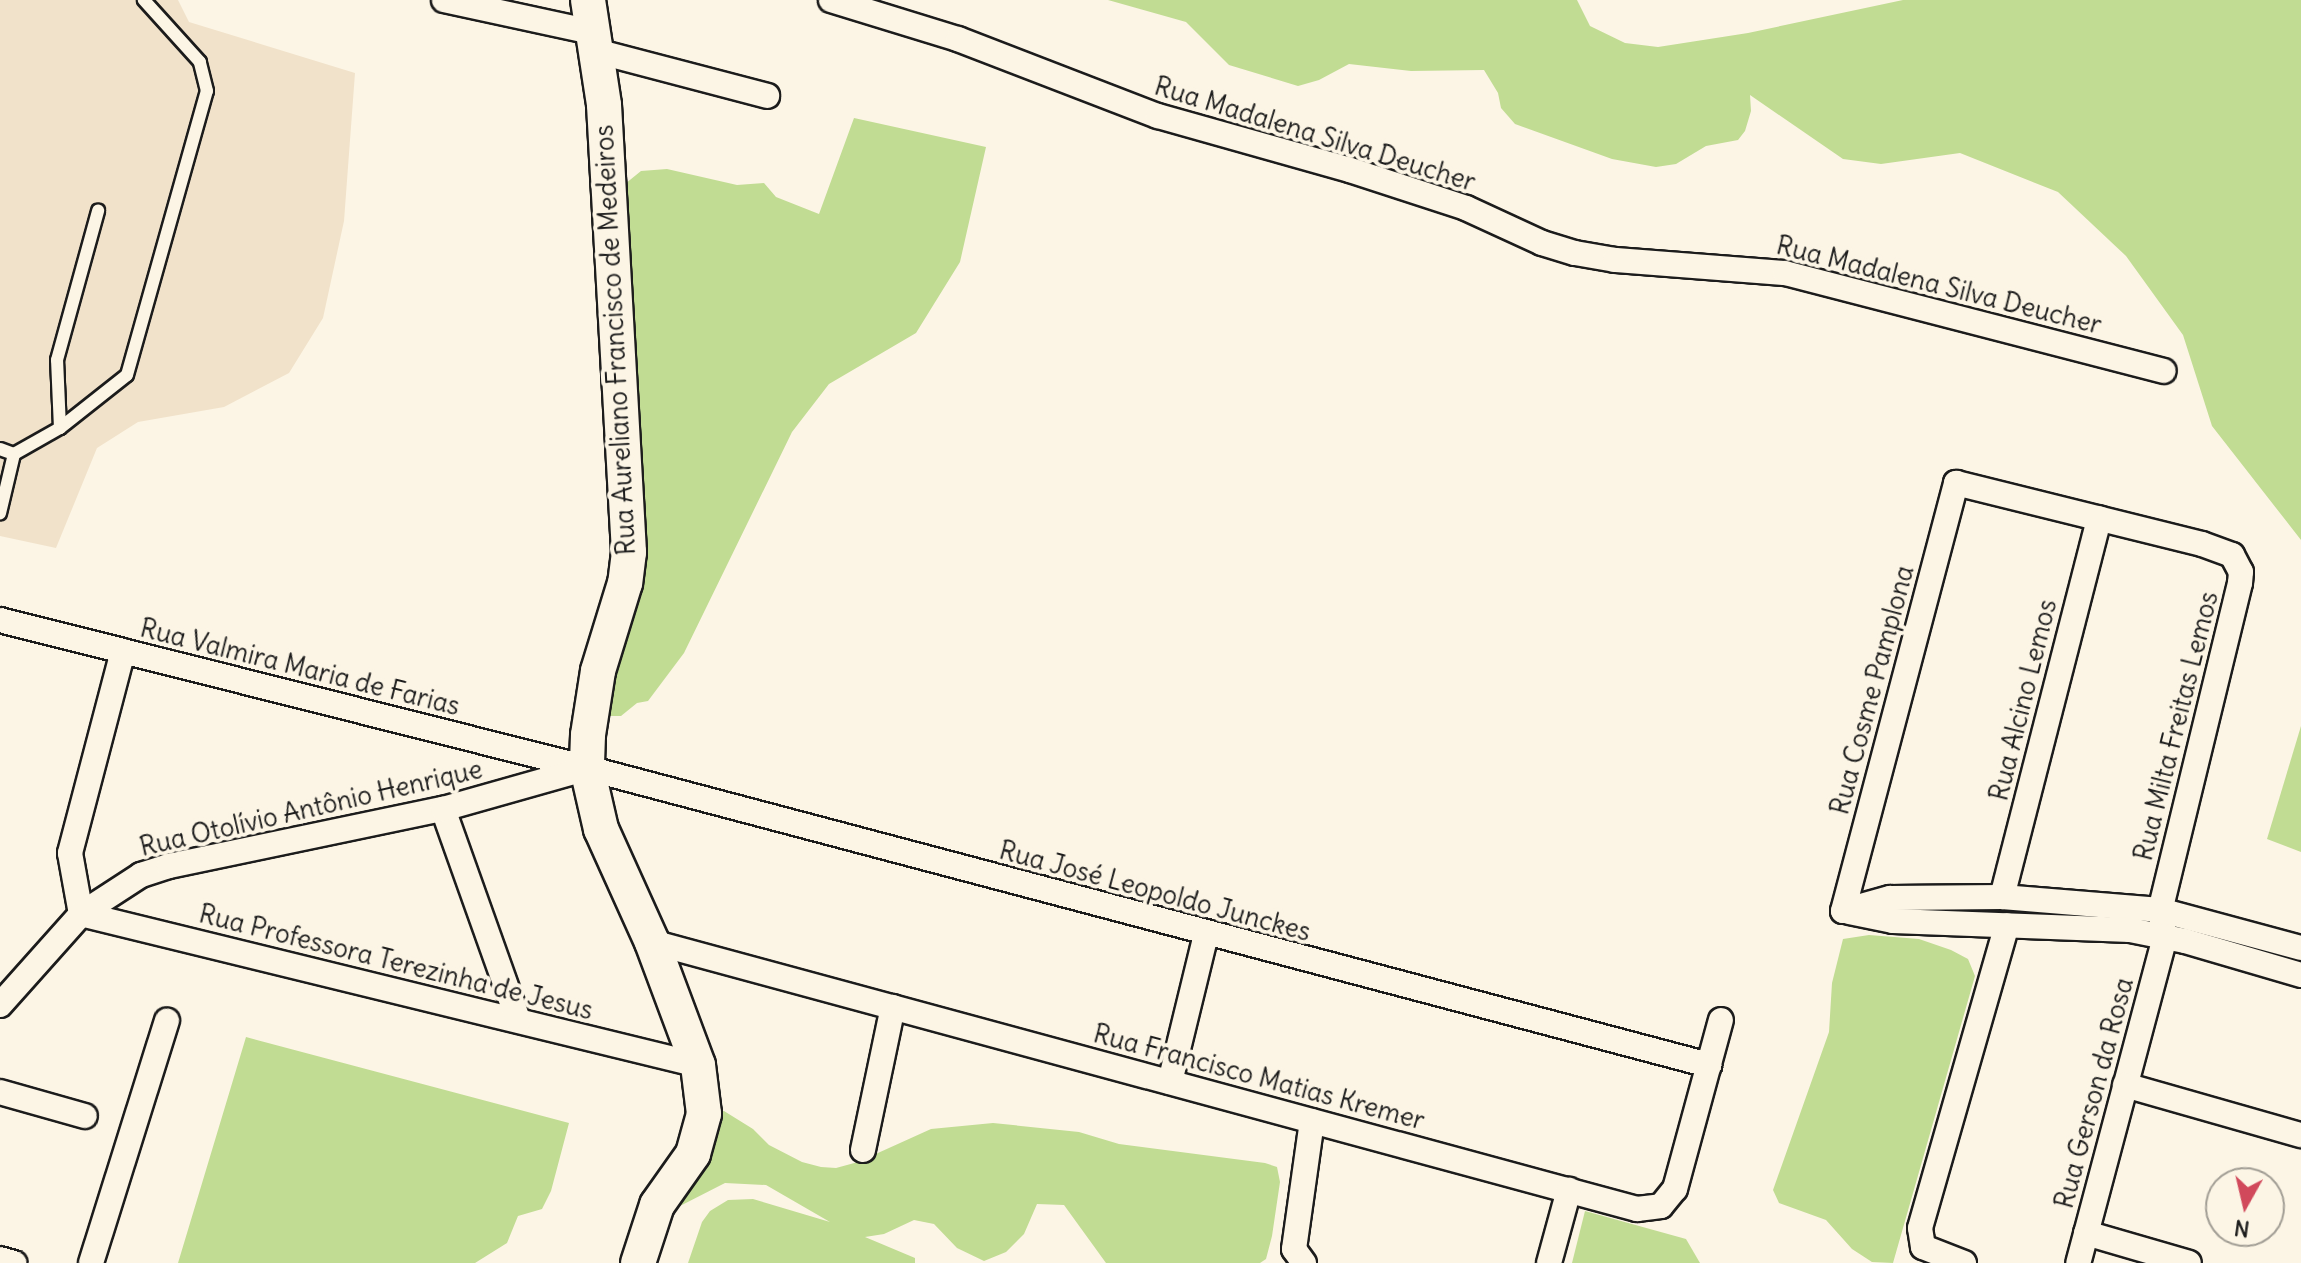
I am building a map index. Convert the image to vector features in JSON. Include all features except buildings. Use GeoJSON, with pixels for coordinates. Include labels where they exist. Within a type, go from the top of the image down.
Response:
{"type":"FeatureCollection","features":[{"type":"Feature","properties":{"kind":"street"},"geometry":{"type":"LineString","coordinates":[[444,0],[592,28],[767,96]]}},
{"type":"Feature","properties":{"kind":"street","name":"Rua Madalena Silva Deucher"},"geometry":{"type":"LineString","coordinates":[[831,0],[958,39],[1171,120],[1350,170],[1466,208],[1542,243],[1575,253],[1615,260],[1785,273],[2164,371]]}},
{"type":"Feature","properties":{"kind":"street","name":"Rua Aureliano Francisco de Medeiros"},"geometry":{"type":"LineString","coordinates":[[592,28],[609,178],[629,552],[625,583],[598,671],[588,735],[587,768],[601,829],[652,942],[698,1065],[704,1114],[701,1135],[693,1154],[657,1205],[638,1263]]}},
{"type":"Feature","properties":{"kind":"street","name":"Rua Cosme Pamplona"},"geometry":{"type":"LineString","coordinates":[[1843,911],[1956,483],[2099,518]]}},
{"type":"Feature","properties":{"kind":"street","name":"Rua Milta Freitas Lemos"},"geometry":{"type":"LineString","coordinates":[[2099,518],[2202,544],[2232,555],[2241,572],[2160,910]]}},
{"type":"Feature","properties":{"kind":"street","name":"Rua Alcino Lemos"},"geometry":{"type":"LineString","coordinates":[[2002,897],[2099,518]]}},
{"type":"Feature","properties":{"kind":"street","name":"Rua Valmira Maria de Farias"},"geometry":{"type":"LineString","coordinates":[[0,620],[587,768]]}},
{"type":"Feature","properties":{"kind":"street"},"geometry":{"type":"LineString","coordinates":[[81,914],[70,853],[123,651]]}},
{"type":"Feature","properties":{"kind":"street","name":"Rua Otolívio Antônio Henrique"},"geometry":{"type":"LineString","coordinates":[[0,1005],[81,914],[113,890],[169,866],[443,809],[587,768]]}},
{"type":"Feature","properties":{"kind":"street","name":"Rua José Leopoldo Junckes"},"geometry":{"type":"LineString","coordinates":[[587,768],[1709,1065]]}},
{"type":"Feature","properties":{"kind":"street"},"geometry":{"type":"LineString","coordinates":[[443,809],[518,1020]]}},
{"type":"Feature","properties":{"kind":"street"},"geometry":{"type":"LineString","coordinates":[[1843,911],[1890,898],[2002,897],[2160,910],[2301,948]]}},
{"type":"Feature","properties":{"kind":"street"},"geometry":{"type":"LineString","coordinates":[[2160,910],[2165,937]]}},
{"type":"Feature","properties":{"kind":"street"},"geometry":{"type":"LineString","coordinates":[[1843,911],[1893,921],[2130,930],[2301,975]]}},
{"type":"Feature","properties":{"kind":"street","name":"Rua Professora Terezinha de Jesus"},"geometry":{"type":"LineString","coordinates":[[81,914],[698,1065]]}},
{"type":"Feature","properties":{"kind":"street"},"geometry":{"type":"LineString","coordinates":[[1964,1263],[1923,1247],[1920,1228],[2007,925]]}},
{"type":"Feature","properties":{"kind":"street"},"geometry":{"type":"LineString","coordinates":[[1170,1082],[1206,934]]}},
{"type":"Feature","properties":{"kind":"street","name":"Rua Gerson da Rosa"},"geometry":{"type":"LineString","coordinates":[[2078,1263],[2165,937]]}},
{"type":"Feature","properties":{"kind":"street","name":"Rua Francisco Matias Kremer"},"geometry":{"type":"LineString","coordinates":[[652,942],[1637,1209],[1661,1206],[1669,1200],[1721,1020]]}},
{"type":"Feature","properties":{"kind":"street"},"geometry":{"type":"LineString","coordinates":[[863,1150],[893,1007]]}},
{"type":"Feature","properties":{"kind":"street"},"geometry":{"type":"LineString","coordinates":[[91,1263],[167,1021]]}},
{"type":"Feature","properties":{"kind":"street"},"geometry":{"type":"LineString","coordinates":[[2125,1085],[2301,1135]]}},
{"type":"Feature","properties":{"kind":"street"},"geometry":{"type":"LineString","coordinates":[[0,1092],[85,1116]]}},
{"type":"Feature","properties":{"kind":"street"},"geometry":{"type":"LineString","coordinates":[[1304,1263],[1294,1249],[1312,1121]]}},
{"type":"Feature","properties":{"kind":"street"},"geometry":{"type":"LineString","coordinates":[[1549,1263],[1569,1190]]}},
{"type":"Feature","properties":{"kind":"street"},"geometry":{"type":"LineString","coordinates":[[2086,1233],[2189,1263]]}},
{"type":"Feature","properties":{"kind":"street"},"geometry":{"type":"LineString","coordinates":[[0,1259],[14,1263]]}},
{"type":"Feature","properties":{"kind":"lane"},"geometry":{"type":"LineString","coordinates":[[0,513],[14,454],[60,428],[127,375],[207,91],[200,62],[144,0]]}},
{"type":"Feature","properties":{"kind":"lane"},"geometry":{"type":"LineString","coordinates":[[60,428],[57,360],[98,211]]}},
{"type":"Feature","properties":{"kind":"lane"},"geometry":{"type":"LineString","coordinates":[[0,449],[14,454]]}},
{"type":"Feature","properties":{"kind":"shaded area"},"geometry":{"type":"Polygon","coordinates":[[[0,0],[178,0],[189,22],[355,73],[344,221],[323,318],[289,373],[224,407],[138,422],[97,448],[56,548],[0,536],[0,0]]]}},
{"type":"Feature","properties":{"kind":"green space"},"geometry":{"type":"Polygon","coordinates":[[[1108,0],[1577,0],[1590,26],[1625,43],[1658,47],[1748,33],[1903,0],[2301,0],[2301,540],[2212,426],[2183,335],[2126,256],[2058,192],[1960,153],[1881,164],[1843,159],[1750,95],[1751,111],[1745,131],[1738,140],[1706,146],[1676,164],[1656,167],[1612,159],[1515,124],[1501,108],[1498,93],[1484,70],[1411,71],[1349,64],[1319,80],[1298,86],[1229,65],[1186,22],[1108,0]]]}},
{"type":"Feature","properties":{"kind":"green space"},"geometry":{"type":"Polygon","coordinates":[[[854,118],[986,147],[960,262],[916,333],[829,384],[792,432],[684,653],[648,701],[637,703],[621,716],[605,716],[625,615],[620,188],[641,171],[667,169],[737,185],[764,183],[776,197],[819,214],[854,118]]]}},
{"type":"Feature","properties":{"kind":"green space"},"geometry":{"type":"Polygon","coordinates":[[[2301,726],[2301,852],[2267,839],[2301,726]]]}},
{"type":"Feature","properties":{"kind":"green space"},"geometry":{"type":"Polygon","coordinates":[[[1869,935],[1919,939],[1951,950],[1968,959],[1975,976],[1893,1263],[1872,1262],[1852,1249],[1826,1220],[1779,1203],[1773,1190],[1829,1032],[1832,983],[1843,939],[1869,935]]]}},
{"type":"Feature","properties":{"kind":"green space"},"geometry":{"type":"Polygon","coordinates":[[[246,1037],[569,1123],[551,1191],[542,1209],[518,1216],[507,1243],[475,1263],[178,1263],[246,1037]]]}},
{"type":"Feature","properties":{"kind":"green space"},"geometry":{"type":"Polygon","coordinates":[[[724,1111],[753,1129],[769,1145],[802,1162],[821,1167],[836,1168],[858,1162],[931,1129],[993,1123],[1079,1132],[1119,1144],[1265,1163],[1277,1167],[1280,1182],[1272,1236],[1266,1259],[1260,1263],[1106,1263],[1064,1205],[1037,1204],[1024,1234],[1006,1252],[984,1261],[957,1248],[934,1224],[914,1220],[884,1234],[865,1237],[915,1258],[915,1263],[688,1263],[702,1222],[710,1211],[728,1200],[753,1199],[830,1222],[766,1185],[725,1183],[678,1207],[670,1201],[715,1113],[724,1111]]]}},
{"type":"Feature","properties":{"kind":"green space"},"geometry":{"type":"Polygon","coordinates":[[[1585,1211],[1686,1239],[1700,1263],[1572,1263],[1585,1211]]]}}]}
